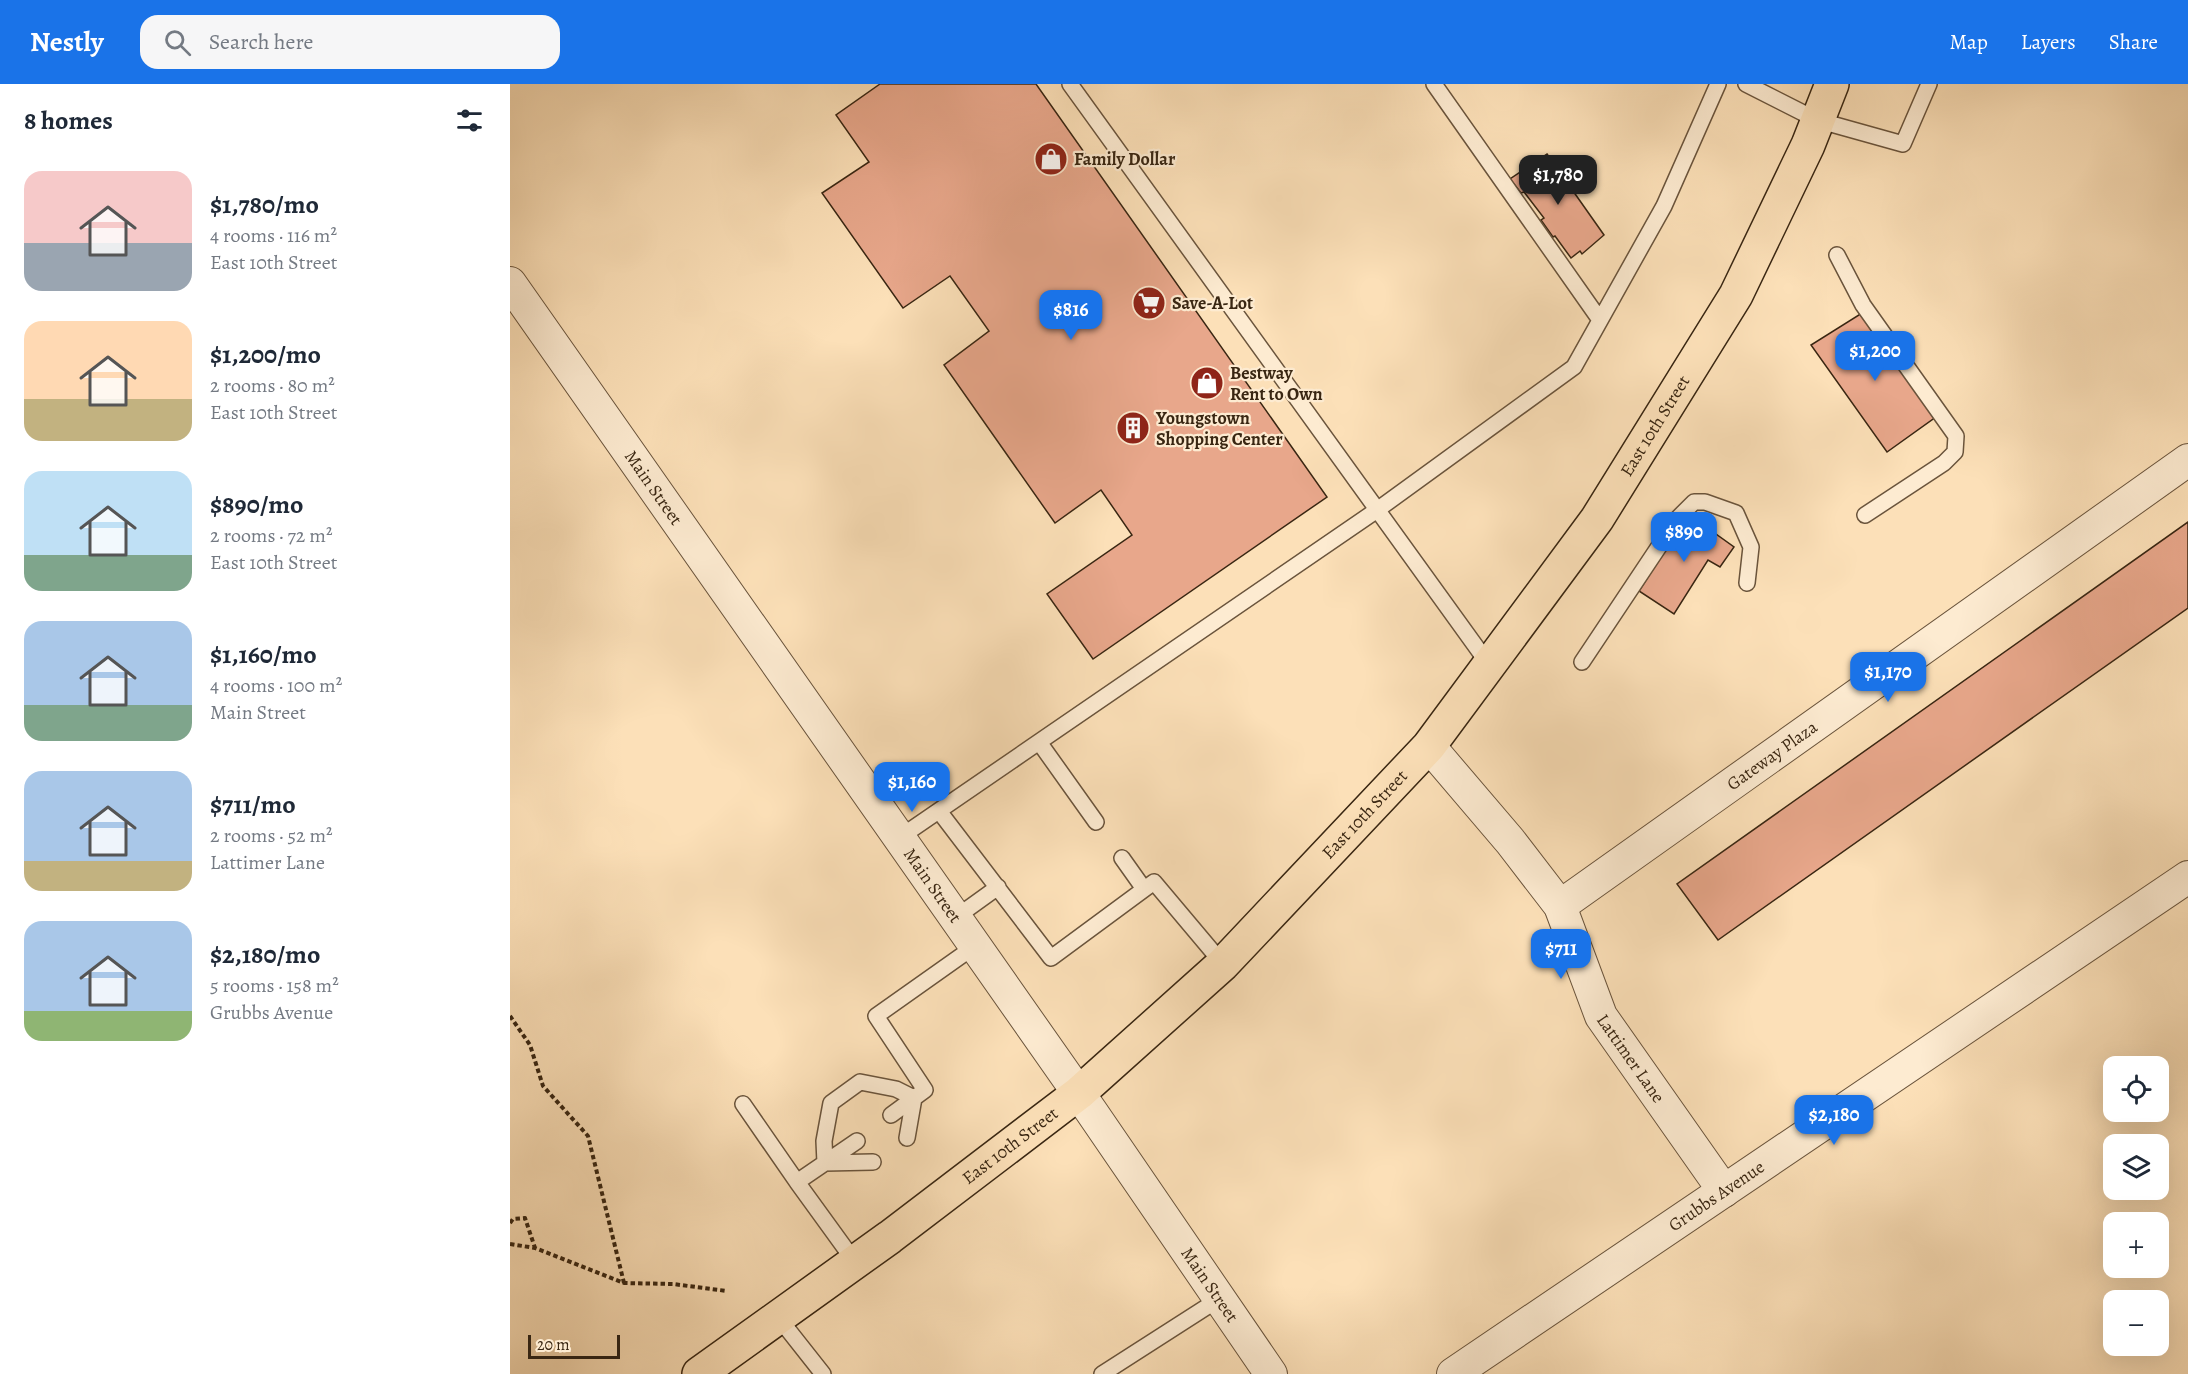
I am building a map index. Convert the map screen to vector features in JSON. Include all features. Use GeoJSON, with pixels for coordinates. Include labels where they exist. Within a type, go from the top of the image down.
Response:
{"type":"FeatureCollection","features":[{"type":"Feature","properties":{"kind":"main road","name":"East 10th Street"},"geometry":{"type":"LineString","coordinates":[[699,1374],[855,1262],[1079,1093],[1223,964],[1429,746],[1490,667],[1597,519],[1736,295],[1832,84]]}},
{"type":"Feature","properties":{"kind":"street","name":"Main Street"},"geometry":{"type":"LineString","coordinates":[[510,283],[1079,1093],[1271,1374]]}},
{"type":"Feature","properties":{"kind":"street","name":"Gateway Plaza"},"geometry":{"type":"LineString","coordinates":[[1560,906],[2188,460]]}},
{"type":"Feature","properties":{"kind":"street","name":"Lattimer Lane"},"geometry":{"type":"LineString","coordinates":[[1429,746],[1510,841],[1560,906],[1601,1016],[1724,1191]]}},
{"type":"Feature","properties":{"kind":"street","name":"Grubbs Avenue"},"geometry":{"type":"LineString","coordinates":[[1453,1374],[2188,878]]}},
{"type":"Feature","properties":{"kind":"lane"},"geometry":{"type":"LineString","coordinates":[[1071,84],[1490,667]]}},
{"type":"Feature","properties":{"kind":"lane"},"geometry":{"type":"LineString","coordinates":[[1434,84],[1600,320]]}},
{"type":"Feature","properties":{"kind":"lane"},"geometry":{"type":"LineString","coordinates":[[899,838],[1377,510],[1574,367],[1664,206],[1718,84]]}},
{"type":"Feature","properties":{"kind":"lane"},"geometry":{"type":"LineString","coordinates":[[1746,84],[1817,120],[1903,144],[1929,84]]}},
{"type":"Feature","properties":{"kind":"lane"},"geometry":{"type":"LineString","coordinates":[[1837,255],[1863,305],[1956,436],[1955,452],[1944,464],[1864,515]]}},
{"type":"Feature","properties":{"kind":"lane"},"geometry":{"type":"LineString","coordinates":[[1582,662],[1678,518],[1695,502],[1705,502],[1736,513],[1751,546],[1747,583]]}},
{"type":"Feature","properties":{"kind":"lane"},"geometry":{"type":"LineString","coordinates":[[1039,742],[1096,822]]}},
{"type":"Feature","properties":{"kind":"lane"},"geometry":{"type":"LineString","coordinates":[[939,811],[1051,958],[1154,882],[1223,964]]}},
{"type":"Feature","properties":{"kind":"lane"},"geometry":{"type":"LineString","coordinates":[[1122,858],[1144,889]]}},
{"type":"Feature","properties":{"kind":"lane"},"geometry":{"type":"LineString","coordinates":[[955,918],[998,887]]}},
{"type":"Feature","properties":{"kind":"lane"},"geometry":{"type":"LineString","coordinates":[[891,1115],[925,1090],[876,1016],[975,946]]}},
{"type":"Feature","properties":{"kind":"lane"},"geometry":{"type":"LineString","coordinates":[[825,1163],[824,1141],[831,1102],[860,1082],[896,1089],[914,1098]]}},
{"type":"Feature","properties":{"kind":"lane"},"geometry":{"type":"LineString","coordinates":[[907,1137],[914,1098]]}},
{"type":"Feature","properties":{"kind":"lane"},"geometry":{"type":"LineString","coordinates":[[743,1104],[855,1262]]}},
{"type":"Feature","properties":{"kind":"lane"},"geometry":{"type":"LineString","coordinates":[[797,1182],[858,1141]]}},
{"type":"Feature","properties":{"kind":"lane"},"geometry":{"type":"LineString","coordinates":[[825,1163],[873,1162]]}},
{"type":"Feature","properties":{"kind":"lane"},"geometry":{"type":"LineString","coordinates":[[1102,1374],[1219,1299]]}},
{"type":"Feature","properties":{"kind":"lane"},"geometry":{"type":"LineString","coordinates":[[778,1317],[823,1374]]}},
{"type":"Feature","properties":{"kind":"path"},"geometry":{"type":"LineString","coordinates":[[510,1016],[530,1045],[543,1086],[588,1137],[624,1283]]}},
{"type":"Feature","properties":{"kind":"path"},"geometry":{"type":"LineString","coordinates":[[510,1223],[513,1219],[525,1218],[535,1248]]}},
{"type":"Feature","properties":{"kind":"path"},"geometry":{"type":"LineString","coordinates":[[510,1244],[535,1248],[624,1283],[673,1284],[727,1292]]}},
{"type":"Feature","properties":{"kind":"building","name":"Youngstown Shopping Center"},"geometry":{"type":"Polygon","coordinates":[[[880,84],[1036,84],[1327,497],[1093,659],[1047,594],[1132,535],[1101,490],[1055,523],[944,365],[989,331],[950,276],[903,308],[822,193],[869,162],[836,115],[880,84]]]}},
{"type":"Feature","properties":{"kind":"building"},"geometry":{"type":"Polygon","coordinates":[[[1547,154],[1604,235],[1582,254],[1580,251],[1571,258],[1555,236],[1553,237],[1541,220],[1544,218],[1524,192],[1521,193],[1510,179],[1547,154]]]}},
{"type":"Feature","properties":{"kind":"building"},"geometry":{"type":"Polygon","coordinates":[[[1862,313],[1940,414],[1887,452],[1811,345],[1862,313]]]}},
{"type":"Feature","properties":{"kind":"building"},"geometry":{"type":"Polygon","coordinates":[[[1688,514],[1734,547],[1720,567],[1708,560],[1674,614],[1639,591],[1688,514]]]}},
{"type":"Feature","properties":{"kind":"building"},"geometry":{"type":"Polygon","coordinates":[[[2188,522],[2188,608],[1718,940],[1677,884],[2188,522]]]}},
{"type":"Feature","properties":{"kind":"place","name":"Family Dollar"},"geometry":{"type":"Point","coordinates":[1051,159]}},
{"type":"Feature","properties":{"kind":"place","name":"Save-A-Lot"},"geometry":{"type":"Point","coordinates":[1149,303]}},
{"type":"Feature","properties":{"kind":"place","name":"Bestway Rent to Own"},"geometry":{"type":"Point","coordinates":[1207,383]}},
{"type":"Feature","properties":{"kind":"place","name":"Youngstown Shopping Center"},"geometry":{"type":"Point","coordinates":[1133,428]}}]}
